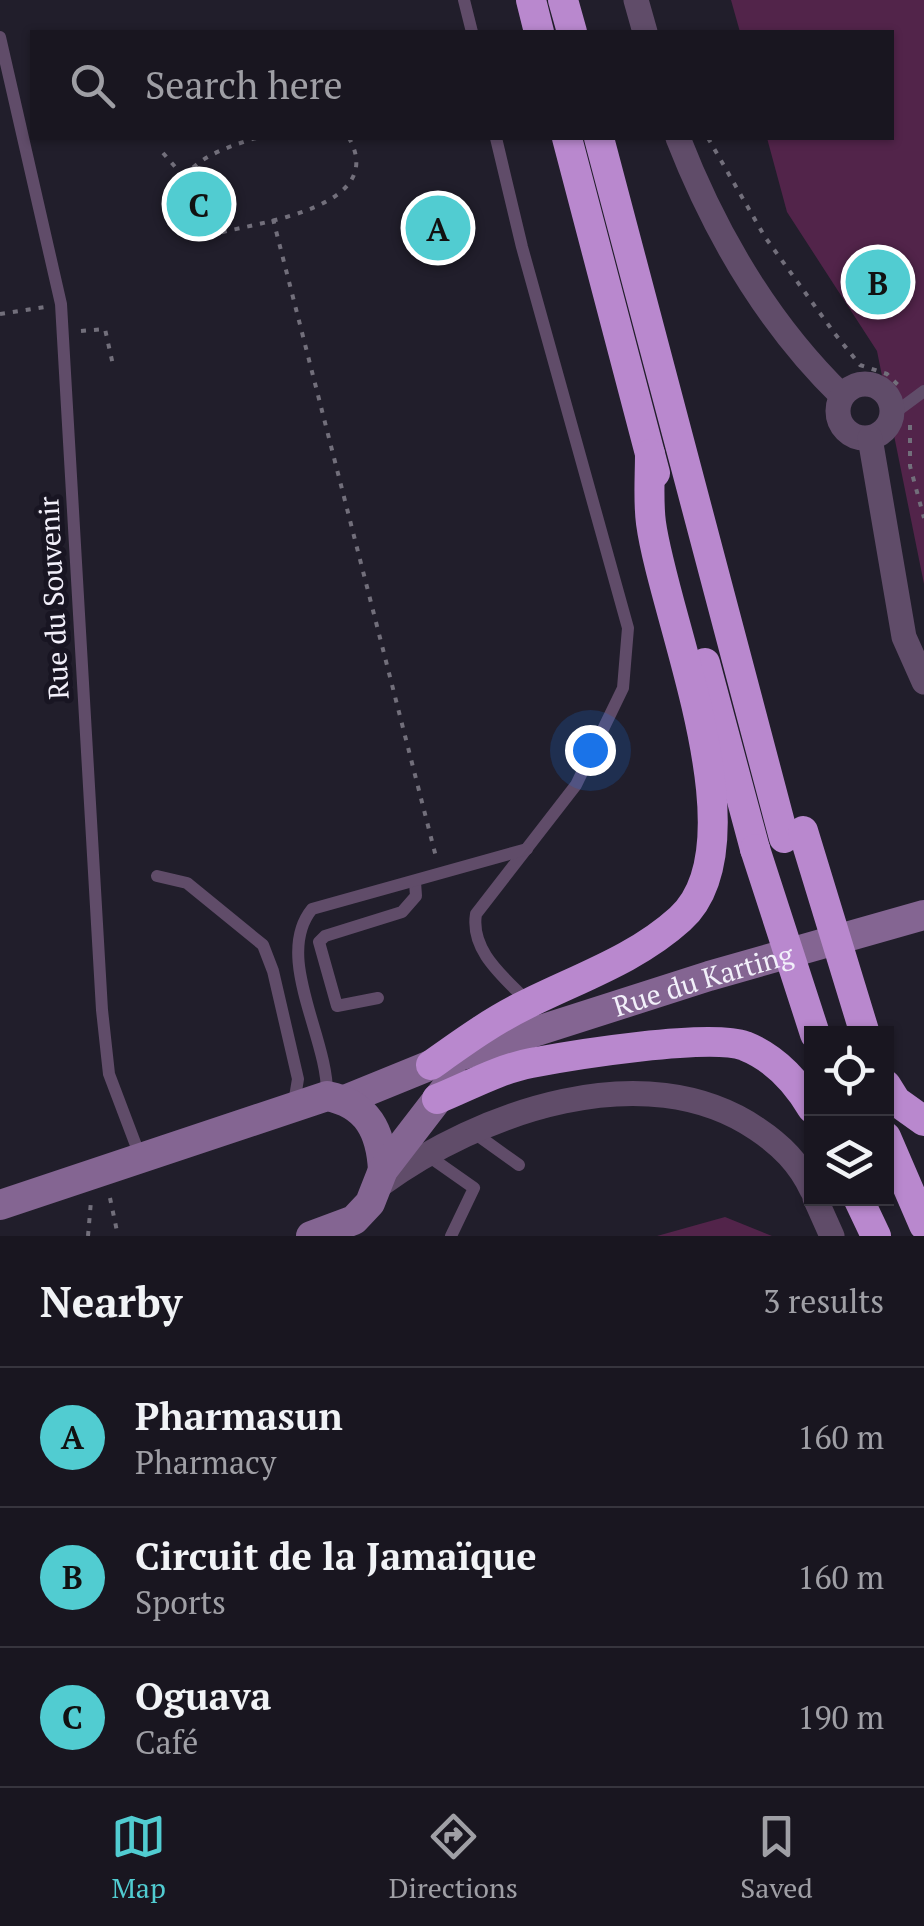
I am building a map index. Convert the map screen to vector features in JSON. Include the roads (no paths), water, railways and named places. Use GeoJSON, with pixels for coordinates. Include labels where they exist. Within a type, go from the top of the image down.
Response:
{"type":"FeatureCollection","features":[{"type":"Feature","properties":{"kind":"highway"},"geometry":{"type":"LineString","coordinates":[[531,0],[539,30]]}},
{"type":"Feature","properties":{"kind":"highway"},"geometry":{"type":"LineString","coordinates":[[563,0],[571,30]]}},
{"type":"Feature","properties":{"kind":"highway"},"geometry":{"type":"LineString","coordinates":[[568,140],[664,450],[706,499],[846,1026]]}},
{"type":"Feature","properties":{"kind":"highway"},"geometry":{"type":"LineString","coordinates":[[598,140],[755,850],[812,1026]]}},
{"type":"Feature","properties":{"kind":"highway"},"geometry":{"type":"LineString","coordinates":[[431,1065],[488,1024],[602,970],[683,917],[711,868],[713,816],[708,759],[651,522],[664,450]]}},
{"type":"Feature","properties":{"kind":"highway"},"geometry":{"type":"LineString","coordinates":[[794,834],[862,1026]]}},
{"type":"Feature","properties":{"kind":"highway"},"geometry":{"type":"LineString","coordinates":[[437,1099],[528,1064],[698,1039],[742,1045],[770,1059],[804,1095]]}},
{"type":"Feature","properties":{"kind":"highway"},"geometry":{"type":"LineString","coordinates":[[894,1098],[924,1121]]}},
{"type":"Feature","properties":{"kind":"highway"},"geometry":{"type":"LineString","coordinates":[[894,1156],[924,1225]]}},
{"type":"Feature","properties":{"kind":"highway"},"geometry":{"type":"LineString","coordinates":[[862,1206],[876,1236]]}},
{"type":"Feature","properties":{"kind":"highway"},"geometry":{"type":"LineString","coordinates":[[880,1206],[892,1236]]}},
{"type":"Feature","properties":{"kind":"main road","name":"Rue du Karting"},"geometry":{"type":"LineString","coordinates":[[0,1204],[104,1183],[140,1156],[294,1104],[336,1098],[431,1065],[918,916]]}},
{"type":"Feature","properties":{"kind":"main road","name":"Rue du Karting"},"geometry":{"type":"LineString","coordinates":[[311,1236],[354,1220],[437,1099],[456,1076],[494,1046]]}},
{"type":"Feature","properties":{"kind":"main road"},"geometry":{"type":"LineString","coordinates":[[336,1098],[374,1122],[382,1147],[381,1177]]}},
{"type":"Feature","properties":{"kind":"street"},"geometry":{"type":"LineString","coordinates":[[636,0],[644,30]]}},
{"type":"Feature","properties":{"kind":"street"},"geometry":{"type":"LineString","coordinates":[[679,140],[763,305],[802,357],[842,396]]}},
{"type":"Feature","properties":{"kind":"street"},"geometry":{"type":"LineString","coordinates":[[856,385],[874,385],[900,409],[885,430],[870,438],[845,430],[838,414],[842,396],[856,385]]}},
{"type":"Feature","properties":{"kind":"street"},"geometry":{"type":"LineString","coordinates":[[870,438],[904,637],[924,682]]}},
{"type":"Feature","properties":{"kind":"street"},"geometry":{"type":"LineString","coordinates":[[381,1177],[473,1132],[572,1102],[626,1092],[676,1094],[730,1111],[790,1155],[804,1177]]}},
{"type":"Feature","properties":{"kind":"street"},"geometry":{"type":"LineString","coordinates":[[819,1206],[832,1236]]}},
{"type":"Feature","properties":{"kind":"lane"},"geometry":{"type":"LineString","coordinates":[[464,0],[472,30]]}},
{"type":"Feature","properties":{"kind":"lane","name":"Rue du Souvenir"},"geometry":{"type":"LineString","coordinates":[[0,37],[62,304],[102,1010],[108,1074],[140,1156]]}},
{"type":"Feature","properties":{"kind":"lane"},"geometry":{"type":"LineString","coordinates":[[497,140],[628,628],[623,688],[576,786],[530,849],[484,898],[474,929],[487,959],[528,1003]]}},
{"type":"Feature","properties":{"kind":"lane"},"geometry":{"type":"LineString","coordinates":[[900,409],[924,391]]}},
{"type":"Feature","properties":{"kind":"lane"},"geometry":{"type":"LineString","coordinates":[[336,1098],[298,962],[296,936],[301,922],[312,908],[530,849]]}},
{"type":"Feature","properties":{"kind":"lane"},"geometry":{"type":"LineString","coordinates":[[157,876],[187,883],[263,945],[274,970],[298,1079],[294,1104]]}},
{"type":"Feature","properties":{"kind":"lane"},"geometry":{"type":"LineString","coordinates":[[378,998],[336,1006],[320,942],[325,936],[402,912],[416,896],[414,882]]}},
{"type":"Feature","properties":{"kind":"lane"},"geometry":{"type":"LineString","coordinates":[[473,1132],[519,1165]]}},
{"type":"Feature","properties":{"kind":"lane"},"geometry":{"type":"LineString","coordinates":[[424,1154],[474,1188],[451,1236]]}},
{"type":"Feature","properties":{"kind":"place","name":"Oguava"},"geometry":{"type":"Point","coordinates":[199,204]}},
{"type":"Feature","properties":{"kind":"place","name":"Pharmasun"},"geometry":{"type":"Point","coordinates":[438,228]}},
{"type":"Feature","properties":{"kind":"place","name":"Circuit de la Jamaïque"},"geometry":{"type":"Point","coordinates":[878,282]}}]}
